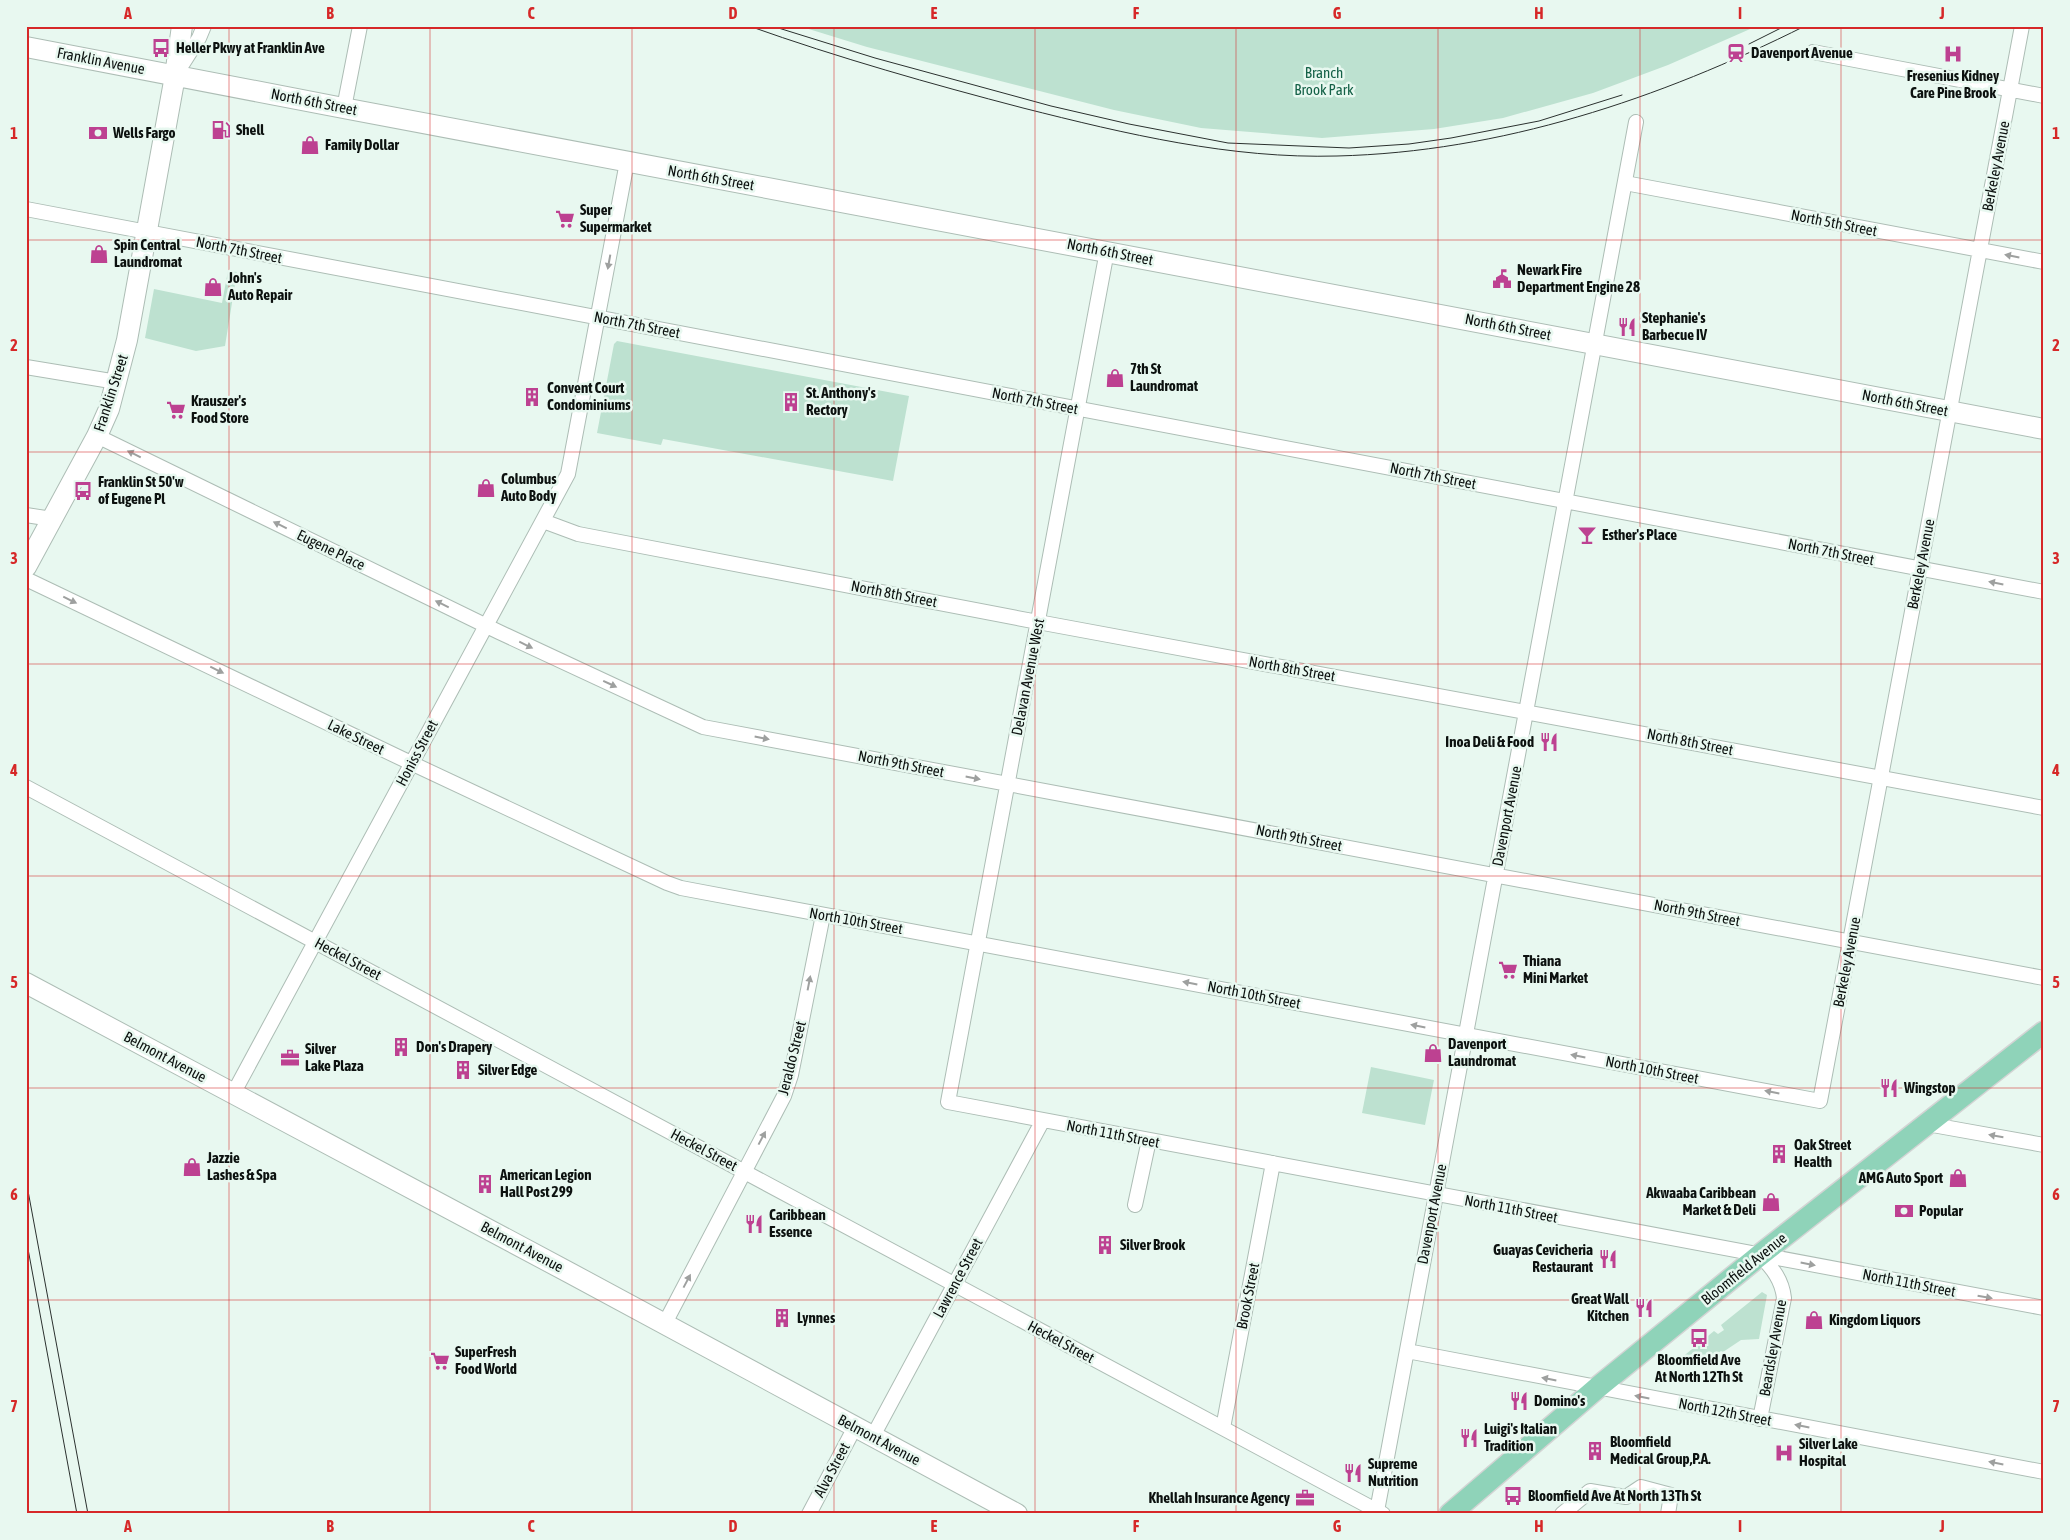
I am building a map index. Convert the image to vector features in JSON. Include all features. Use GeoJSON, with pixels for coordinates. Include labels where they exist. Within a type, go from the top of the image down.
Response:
{"type":"FeatureCollection","features":[{"type":"Feature","properties":{"kind":"main road","name":"Bloomfield Avenue"},"geometry":{"type":"LineString","coordinates":[[1450,1514],[1597,1388],[1760,1255],[2044,1032]]}},
{"type":"Feature","properties":{"kind":"street","name":"Franklin Street"},"geometry":{"type":"LineString","coordinates":[[26,567],[97,436],[109,409],[117,382],[127,340],[175,76],[182,26]]}},
{"type":"Feature","properties":{"kind":"street"},"geometry":{"type":"LineString","coordinates":[[175,76],[196,43],[204,26]]}},
{"type":"Feature","properties":{"kind":"street"},"geometry":{"type":"LineString","coordinates":[[344,108],[360,26]]}},
{"type":"Feature","properties":{"kind":"street","name":"Berkeley Avenue"},"geometry":{"type":"LineString","coordinates":[[1820,1101],[2022,26]]}},
{"type":"Feature","properties":{"kind":"street","name":"Franklin Avenue"},"geometry":{"type":"LineString","coordinates":[[26,47],[175,76]]}},
{"type":"Feature","properties":{"kind":"street"},"geometry":{"type":"LineString","coordinates":[[1812,52],[2044,96]]}},
{"type":"Feature","properties":{"kind":"street","name":"North 6th Street"},"geometry":{"type":"LineString","coordinates":[[175,76],[2044,429]]}},
{"type":"Feature","properties":{"kind":"street","name":"Davenport Avenue"},"geometry":{"type":"LineString","coordinates":[[1380,1512],[1407,1351],[1636,122]]}},
{"type":"Feature","properties":{"kind":"street","name":"Honiss Street"},"geometry":{"type":"LineString","coordinates":[[233,1094],[568,474],[627,162]]}},
{"type":"Feature","properties":{"kind":"street","name":"North 5th Street"},"geometry":{"type":"LineString","coordinates":[[1625,183],[2044,262]]}},
{"type":"Feature","properties":{"kind":"street","name":"North 7th Street"},"geometry":{"type":"LineString","coordinates":[[26,209],[2044,592]]}},
{"type":"Feature","properties":{"kind":"street","name":"Delavan Avenue West"},"geometry":{"type":"LineString","coordinates":[[948,1102],[1107,251]]}},
{"type":"Feature","properties":{"kind":"street"},"geometry":{"type":"LineString","coordinates":[[26,367],[117,382]]}},
{"type":"Feature","properties":{"kind":"street","name":"Eugene Place"},"geometry":{"type":"LineString","coordinates":[[97,436],[566,664]]}},
{"type":"Feature","properties":{"kind":"street"},"geometry":{"type":"LineString","coordinates":[[26,515],[52,519]]}},
{"type":"Feature","properties":{"kind":"street","name":"North 8th Street"},"geometry":{"type":"LineString","coordinates":[[542,521],[578,534],[1038,622],[2044,808]]}},
{"type":"Feature","properties":{"kind":"street","name":"Lake Street"},"geometry":{"type":"LineString","coordinates":[[26,579],[411,764],[668,883],[688,889]]}},
{"type":"Feature","properties":{"kind":"street","name":"North 9th Street"},"geometry":{"type":"LineString","coordinates":[[566,664],[702,727],[2044,978]]}},
{"type":"Feature","properties":{"kind":"street","name":"Heckel Street"},"geometry":{"type":"LineString","coordinates":[[26,787],[1380,1512]]}},
{"type":"Feature","properties":{"kind":"street","name":"North 10th Street"},"geometry":{"type":"LineString","coordinates":[[688,889],[1820,1101]]}},
{"type":"Feature","properties":{"kind":"street","name":"Jeraldo Street"},"geometry":{"type":"LineString","coordinates":[[664,1324],[787,1088],[823,915]]}},
{"type":"Feature","properties":{"kind":"street","name":"Belmont Avenue"},"geometry":{"type":"LineString","coordinates":[[26,983],[1017,1514]]}},
{"type":"Feature","properties":{"kind":"street","name":"North 11th Street"},"geometry":{"type":"LineString","coordinates":[[948,1102],[2044,1308]]}},
{"type":"Feature","properties":{"kind":"street","name":"Lawrence Street"},"geometry":{"type":"LineString","coordinates":[[864,1432],[955,1284],[1043,1120]]}},
{"type":"Feature","properties":{"kind":"street"},"geometry":{"type":"LineString","coordinates":[[1928,1124],[2044,1145]]}},
{"type":"Feature","properties":{"kind":"street"},"geometry":{"type":"LineString","coordinates":[[1135,1206],[1149,1140]]}},
{"type":"Feature","properties":{"kind":"street","name":"Brook Street"},"geometry":{"type":"LineString","coordinates":[[1223,1428],[1273,1163]]}},
{"type":"Feature","properties":{"kind":"street","name":"Beardsley Avenue"},"geometry":{"type":"LineString","coordinates":[[1760,1255],[1783,1284],[1784,1298],[1760,1419]]}},
{"type":"Feature","properties":{"kind":"street","name":"North 12th Street"},"geometry":{"type":"LineString","coordinates":[[1407,1351],[2044,1472]]}},
{"type":"Feature","properties":{"kind":"street","name":"Alva Street"},"geometry":{"type":"LineString","coordinates":[[809,1514],[864,1432]]}},
{"type":"Feature","properties":{"kind":"street"},"geometry":{"type":"LineString","coordinates":[[1562,1514],[1590,1491],[1626,1497],[1640,1487],[1671,1494],[1668,1514]]}},
{"type":"Feature","properties":{"kind":"green space","name":"Branch Brook Park"},"geometry":{"type":"Polygon","coordinates":[[[799,26],[1757,26],[1668,65],[1593,93],[1503,118],[1434,129],[1322,138],[1201,128],[1114,110],[867,47],[799,26]]]}},
{"type":"Feature","properties":{"kind":"green space"},"geometry":{"type":"Polygon","coordinates":[[[228,271],[237,272],[225,346],[196,351],[145,338],[154,289],[222,303],[228,271]]]}},
{"type":"Feature","properties":{"kind":"green space"},"geometry":{"type":"Polygon","coordinates":[[[617,341],[909,396],[893,481],[663,439],[661,445],[597,433],[614,344],[617,341]]]}},
{"type":"Feature","properties":{"kind":"green space"},"geometry":{"type":"Polygon","coordinates":[[[1371,1067],[1434,1080],[1425,1125],[1362,1113],[1371,1067]]]}},
{"type":"Feature","properties":{"kind":"green space"},"geometry":{"type":"Polygon","coordinates":[[[1762,1292],[1767,1295],[1759,1339],[1741,1340],[1723,1352],[1721,1351],[1714,1356],[1716,1359],[1707,1363],[1694,1364],[1680,1359],[1714,1331],[1718,1334],[1724,1330],[1721,1325],[1762,1292]]]}},
{"type":"Feature","properties":{"kind":"tram line"},"geometry":{"type":"LineString","coordinates":[[749,26],[851,60],[920,80],[1101,127],[1218,149],[1297,156],[1337,156],[1398,152],[1459,144],[1519,132],[1578,117],[1693,77],[1805,26]]}},
{"type":"Feature","properties":{"kind":"tram line"},"geometry":{"type":"LineString","coordinates":[[772,26],[875,58],[1051,106],[1129,124],[1228,143],[1349,148],[1409,144],[1539,121],[1622,95]]}},
{"type":"Feature","properties":{"kind":"tram line"},"geometry":{"type":"LineString","coordinates":[[1749,44],[1785,26]]}},
{"type":"Feature","properties":{"kind":"tram line"},"geometry":{"type":"LineString","coordinates":[[26,1180],[88,1514]]}},
{"type":"Feature","properties":{"kind":"tram line"},"geometry":{"type":"LineString","coordinates":[[26,1238],[77,1514]]}},
{"type":"Feature","properties":{"kind":"place","name":"Heller Pkwy at Franklin Ave"},"geometry":{"type":"Point","coordinates":[161,48]}},
{"type":"Feature","properties":{"kind":"place","name":"Davenport Avenue"},"geometry":{"type":"Point","coordinates":[1736,53]}},
{"type":"Feature","properties":{"kind":"place","name":"Fresenius Kidney Care Pine Brook"},"geometry":{"type":"Point","coordinates":[1953,54]}},
{"type":"Feature","properties":{"kind":"place","name":"Shell"},"geometry":{"type":"Point","coordinates":[221,130]}},
{"type":"Feature","properties":{"kind":"place","name":"Wells Fargo"},"geometry":{"type":"Point","coordinates":[98,133]}},
{"type":"Feature","properties":{"kind":"place","name":"Family Dollar"},"geometry":{"type":"Point","coordinates":[310,145]}},
{"type":"Feature","properties":{"kind":"place","name":"Super Supermarket"},"geometry":{"type":"Point","coordinates":[565,219]}},
{"type":"Feature","properties":{"kind":"place","name":"Spin Central Laundromat"},"geometry":{"type":"Point","coordinates":[99,254]}},
{"type":"Feature","properties":{"kind":"place","name":"Newark Fire Department Engine 28"},"geometry":{"type":"Point","coordinates":[1502,279]}},
{"type":"Feature","properties":{"kind":"place","name":"John's Auto Repair"},"geometry":{"type":"Point","coordinates":[213,287]}},
{"type":"Feature","properties":{"kind":"place","name":"Stephanie's Barbecue IV"},"geometry":{"type":"Point","coordinates":[1627,327]}},
{"type":"Feature","properties":{"kind":"place","name":"7th St Laundromat"},"geometry":{"type":"Point","coordinates":[1115,378]}},
{"type":"Feature","properties":{"kind":"place","name":"Convent Court Condominiums"},"geometry":{"type":"Point","coordinates":[532,397]}},
{"type":"Feature","properties":{"kind":"place","name":"St. Anthony's Rectory"},"geometry":{"type":"Point","coordinates":[791,402]}},
{"type":"Feature","properties":{"kind":"place","name":"Krauszer's Food Store"},"geometry":{"type":"Point","coordinates":[176,410]}},
{"type":"Feature","properties":{"kind":"place","name":"Columbus Auto Body"},"geometry":{"type":"Point","coordinates":[486,488]}},
{"type":"Feature","properties":{"kind":"place","name":"Franklin St 50'w of Eugene Pl"},"geometry":{"type":"Point","coordinates":[83,491]}},
{"type":"Feature","properties":{"kind":"place","name":"Esther's Place"},"geometry":{"type":"Point","coordinates":[1587,535]}},
{"type":"Feature","properties":{"kind":"place","name":"Inoa Deli & Food"},"geometry":{"type":"Point","coordinates":[1549,742]}},
{"type":"Feature","properties":{"kind":"place","name":"Thiana Mini Market"},"geometry":{"type":"Point","coordinates":[1508,970]}},
{"type":"Feature","properties":{"kind":"place","name":"Don's Drapery"},"geometry":{"type":"Point","coordinates":[401,1047]}},
{"type":"Feature","properties":{"kind":"place","name":"Davenport Laundromat"},"geometry":{"type":"Point","coordinates":[1433,1053]}},
{"type":"Feature","properties":{"kind":"place","name":"Silver Lake Plaza"},"geometry":{"type":"Point","coordinates":[290,1058]}},
{"type":"Feature","properties":{"kind":"place","name":"Silver Edge"},"geometry":{"type":"Point","coordinates":[463,1070]}},
{"type":"Feature","properties":{"kind":"place","name":"Wingstop"},"geometry":{"type":"Point","coordinates":[1889,1088]}},
{"type":"Feature","properties":{"kind":"place","name":"Oak Street Health"},"geometry":{"type":"Point","coordinates":[1779,1154]}},
{"type":"Feature","properties":{"kind":"place","name":"Jazzie Lashes & Spa"},"geometry":{"type":"Point","coordinates":[192,1167]}},
{"type":"Feature","properties":{"kind":"place","name":"AMG Auto Sport"},"geometry":{"type":"Point","coordinates":[1958,1178]}},
{"type":"Feature","properties":{"kind":"place","name":"American Legion Hall Post 299"},"geometry":{"type":"Point","coordinates":[485,1184]}},
{"type":"Feature","properties":{"kind":"place","name":"Akwaaba Caribbean Market & Deli"},"geometry":{"type":"Point","coordinates":[1771,1202]}},
{"type":"Feature","properties":{"kind":"place","name":"Popular"},"geometry":{"type":"Point","coordinates":[1904,1211]}},
{"type":"Feature","properties":{"kind":"place","name":"Caribbean Essence"},"geometry":{"type":"Point","coordinates":[754,1224]}},
{"type":"Feature","properties":{"kind":"place","name":"Silver Brook"},"geometry":{"type":"Point","coordinates":[1105,1245]}},
{"type":"Feature","properties":{"kind":"place","name":"Guayas Cevicheria Restaurant"},"geometry":{"type":"Point","coordinates":[1608,1259]}},
{"type":"Feature","properties":{"kind":"place","name":"Great Wall Kitchen"},"geometry":{"type":"Point","coordinates":[1644,1308]}},
{"type":"Feature","properties":{"kind":"place","name":"Lynnes"},"geometry":{"type":"Point","coordinates":[782,1318]}},
{"type":"Feature","properties":{"kind":"place","name":"Kingdom Liquors"},"geometry":{"type":"Point","coordinates":[1814,1320]}},
{"type":"Feature","properties":{"kind":"place","name":"Bloomfield Ave At North 12Th St"},"geometry":{"type":"Point","coordinates":[1699,1338]}},
{"type":"Feature","properties":{"kind":"place","name":"SuperFresh Food World"},"geometry":{"type":"Point","coordinates":[440,1361]}},
{"type":"Feature","properties":{"kind":"place","name":"Domino's"},"geometry":{"type":"Point","coordinates":[1519,1401]}},
{"type":"Feature","properties":{"kind":"place","name":"Luigi's Italian Tradition"},"geometry":{"type":"Point","coordinates":[1469,1438]}},
{"type":"Feature","properties":{"kind":"place","name":"Bloomfield Medical Group,P.A."},"geometry":{"type":"Point","coordinates":[1595,1451]}},
{"type":"Feature","properties":{"kind":"place","name":"Silver Lake Hospital"},"geometry":{"type":"Point","coordinates":[1784,1453]}},
{"type":"Feature","properties":{"kind":"place","name":"Supreme Nutrition"},"geometry":{"type":"Point","coordinates":[1353,1473]}},
{"type":"Feature","properties":{"kind":"place","name":"Bloomfield Ave At North 13Th St"},"geometry":{"type":"Point","coordinates":[1513,1496]}},
{"type":"Feature","properties":{"kind":"place","name":"Khellah Insurance Agency"},"geometry":{"type":"Point","coordinates":[1305,1498]}}]}
